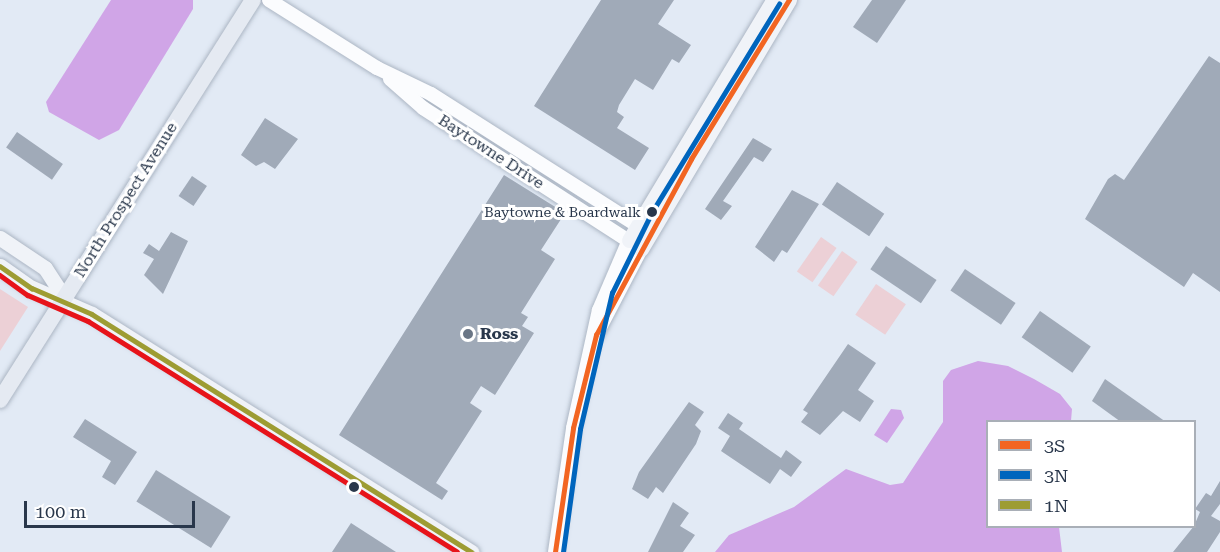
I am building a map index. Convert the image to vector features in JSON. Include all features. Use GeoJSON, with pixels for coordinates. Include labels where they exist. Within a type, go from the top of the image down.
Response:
{"type":"FeatureCollection","features":[{"type":"Feature","properties":{"kind":"main road","name":"North Prospect Avenue"},"geometry":{"type":"LineString","coordinates":[[0,400],[253,0]]}},
{"type":"Feature","properties":{"kind":"main road"},"geometry":{"type":"LineString","coordinates":[[635,245],[773,0]]}},
{"type":"Feature","properties":{"kind":"main road"},"geometry":{"type":"LineString","coordinates":[[643,229],[789,0]]}},
{"type":"Feature","properties":{"kind":"main road"},"geometry":{"type":"LineString","coordinates":[[0,238],[45,268],[64,297]]}},
{"type":"Feature","properties":{"kind":"main road"},"geometry":{"type":"LineString","coordinates":[[0,266],[32,288],[64,297],[471,552]]}},
{"type":"Feature","properties":{"kind":"street","name":"Baytowne Drive"},"geometry":{"type":"LineString","coordinates":[[269,0],[377,68],[432,94],[643,229]]}},
{"type":"Feature","properties":{"kind":"street","name":"Baytowne Drive"},"geometry":{"type":"LineString","coordinates":[[377,68],[423,108],[635,245]]}},
{"type":"Feature","properties":{"kind":"street"},"geometry":{"type":"LineString","coordinates":[[555,552],[573,428],[596,335],[635,245]]}},
{"type":"Feature","properties":{"kind":"shaded area"},"geometry":{"type":"Polygon","coordinates":[[[111,0],[193,0],[193,9],[119,130],[99,140],[49,112],[46,102],[111,0]]]}},
{"type":"Feature","properties":{"kind":"shaded area"},"geometry":{"type":"Polygon","coordinates":[[[821,237],[837,248],[812,282],[797,271],[821,237]]]}},
{"type":"Feature","properties":{"kind":"shaded area"},"geometry":{"type":"Polygon","coordinates":[[[842,251],[858,262],[833,296],[818,285],[842,251]]]}},
{"type":"Feature","properties":{"kind":"shaded area"},"geometry":{"type":"Polygon","coordinates":[[[876,284],[906,304],[885,335],[855,315],[876,284]]]}},
{"type":"Feature","properties":{"kind":"shaded area"},"geometry":{"type":"Polygon","coordinates":[[[0,289],[28,307],[0,351],[0,289]]]}},
{"type":"Feature","properties":{"kind":"shaded area"},"geometry":{"type":"Polygon","coordinates":[[[978,361],[1008,366],[1060,394],[1072,409],[1071,420],[986,420],[986,528],[1059,528],[1062,552],[715,552],[729,535],[794,507],[846,469],[890,485],[903,483],[943,422],[943,381],[951,370],[978,361]]]}},
{"type":"Feature","properties":{"kind":"shaded area"},"geometry":{"type":"Polygon","coordinates":[[[891,409],[901,410],[904,418],[887,443],[874,435],[891,409]]]}},
{"type":"Feature","properties":{"kind":"building"},"geometry":{"type":"Polygon","coordinates":[[[601,0],[674,0],[658,24],[691,45],[679,63],[672,59],[653,90],[635,79],[619,105],[617,112],[624,117],[617,128],[649,148],[635,170],[534,106],[601,0]]]}},
{"type":"Feature","properties":{"kind":"building"},"geometry":{"type":"Polygon","coordinates":[[[872,0],[906,0],[877,43],[853,27],[872,0]]]}},
{"type":"Feature","properties":{"kind":"building"},"geometry":{"type":"Polygon","coordinates":[[[1209,56],[1220,63],[1220,292],[1193,273],[1184,287],[1085,219],[1108,179],[1115,174],[1124,180],[1209,56]]]}},
{"type":"Feature","properties":{"kind":"building"},"geometry":{"type":"Polygon","coordinates":[[[265,118],[298,139],[275,169],[264,162],[256,166],[241,155],[265,118]]]}},
{"type":"Feature","properties":{"kind":"building"},"geometry":{"type":"Polygon","coordinates":[[[17,132],[63,164],[52,180],[6,148],[17,132]]]}},
{"type":"Feature","properties":{"kind":"building"},"geometry":{"type":"Polygon","coordinates":[[[753,138],[772,149],[763,162],[754,157],[723,201],[732,206],[721,220],[705,209],[753,138]]]}},
{"type":"Feature","properties":{"kind":"building"},"geometry":{"type":"Polygon","coordinates":[[[504,175],[565,213],[541,250],[555,259],[521,313],[528,317],[522,326],[534,333],[495,395],[481,386],[470,403],[482,411],[436,483],[448,491],[442,500],[339,435],[504,175]]]}},
{"type":"Feature","properties":{"kind":"building"},"geometry":{"type":"Polygon","coordinates":[[[192,176],[207,186],[194,206],[179,196],[192,176]]]}},
{"type":"Feature","properties":{"kind":"building"},"geometry":{"type":"Polygon","coordinates":[[[837,182],[884,214],[869,236],[822,204],[837,182]]]}},
{"type":"Feature","properties":{"kind":"building"},"geometry":{"type":"Polygon","coordinates":[[[792,190],[819,204],[787,253],[782,250],[774,262],[755,247],[792,190]]]}},
{"type":"Feature","properties":{"kind":"building"},"geometry":{"type":"Polygon","coordinates":[[[171,232],[188,241],[163,294],[144,275],[154,259],[143,253],[149,244],[159,251],[171,232]]]}},
{"type":"Feature","properties":{"kind":"building"},"geometry":{"type":"Polygon","coordinates":[[[886,246],[937,280],[921,303],[870,269],[886,246]]]}},
{"type":"Feature","properties":{"kind":"building"},"geometry":{"type":"Polygon","coordinates":[[[965,269],[1016,303],[1001,325],[950,291],[965,269]]]}},
{"type":"Feature","properties":{"kind":"building"},"geometry":{"type":"Polygon","coordinates":[[[1040,311],[1091,347],[1072,373],[1022,337],[1040,311]]]}},
{"type":"Feature","properties":{"kind":"building"},"geometry":{"type":"Polygon","coordinates":[[[848,344],[876,363],[858,390],[874,401],[860,422],[843,411],[820,435],[801,422],[808,413],[803,410],[848,344]]]}},
{"type":"Feature","properties":{"kind":"building"},"geometry":{"type":"Polygon","coordinates":[[[1105,379],[1163,420],[1118,420],[1092,401],[1105,379]]]}},
{"type":"Feature","properties":{"kind":"building"},"geometry":{"type":"Polygon","coordinates":[[[689,402],[704,412],[695,425],[701,431],[696,444],[663,493],[656,487],[648,499],[632,489],[639,472],[689,402]]]}},
{"type":"Feature","properties":{"kind":"building"},"geometry":{"type":"Polygon","coordinates":[[[728,413],[743,423],[739,429],[781,458],[786,450],[802,462],[791,477],[780,469],[770,484],[721,451],[730,436],[718,428],[728,413]]]}},
{"type":"Feature","properties":{"kind":"building"},"geometry":{"type":"Polygon","coordinates":[[[85,419],[137,452],[115,485],[102,477],[111,461],[73,437],[85,419]]]}},
{"type":"Feature","properties":{"kind":"building"},"geometry":{"type":"Polygon","coordinates":[[[156,470],[231,517],[211,548],[136,501],[156,470]]]}},
{"type":"Feature","properties":{"kind":"building"},"geometry":{"type":"Polygon","coordinates":[[[1220,481],[1220,504],[1211,516],[1220,521],[1220,532],[1207,552],[1173,552],[1192,528],[1196,528],[1200,512],[1196,508],[1206,493],[1211,496],[1220,481]]]}},
{"type":"Feature","properties":{"kind":"building"},"geometry":{"type":"Polygon","coordinates":[[[673,502],[689,513],[680,526],[695,535],[683,552],[648,552],[673,502]]]}},
{"type":"Feature","properties":{"kind":"building"},"geometry":{"type":"Polygon","coordinates":[[[351,523],[396,552],[332,552],[351,523]]]}},
{"type":"Feature","properties":{"kind":"transit line","name":"3S"},"geometry":{"type":"LineString","coordinates":[[555,552],[573,428],[596,335],[691,159],[789,0]]}},
{"type":"Feature","properties":{"kind":"transit line","name":"3N"},"geometry":{"type":"LineString","coordinates":[[563,552],[580,429],[612,293],[652,212],[779,4]]}},
{"type":"Feature","properties":{"kind":"transit line","name":"1N"},"geometry":{"type":"LineString","coordinates":[[0,266],[32,288],[92,314],[471,552]]}},
{"type":"Feature","properties":{"kind":"transit line"},"geometry":{"type":"LineString","coordinates":[[0,275],[28,295],[88,321],[457,552]]}},
{"type":"Feature","properties":{"kind":"place","name":"Baytowne & Boardwalk"},"geometry":{"type":"Point","coordinates":[652,212]}},
{"type":"Feature","properties":{"kind":"place","name":"Ross"},"geometry":{"type":"Point","coordinates":[468,334]}}]}
